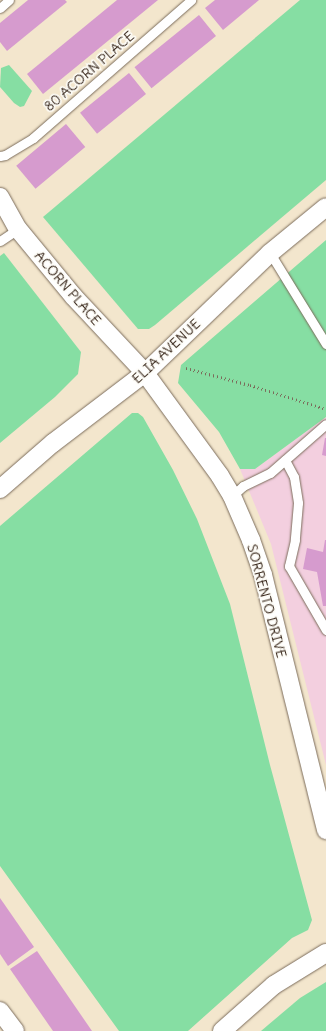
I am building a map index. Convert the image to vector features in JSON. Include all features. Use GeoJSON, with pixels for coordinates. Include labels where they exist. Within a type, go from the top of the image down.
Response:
{"type":"FeatureCollection","features":[{"type":"Feature","properties":{"kind":"street","name":"ACORN PLACE"},"geometry":{"type":"LineString","coordinates":[[0,197],[18,229],[74,297],[145,373]]}},
{"type":"Feature","properties":{"kind":"street","name":"ELIA AVENUE"},"geometry":{"type":"LineString","coordinates":[[0,488],[53,443],[145,373],[270,253],[326,207]]}},
{"type":"Feature","properties":{"kind":"street","name":"SORRENTO DRIVE"},"geometry":{"type":"LineString","coordinates":[[145,373],[220,476],[232,496],[251,540],[263,575],[326,830]]}},
{"type":"Feature","properties":{"kind":"street"},"geometry":{"type":"LineString","coordinates":[[222,1031],[274,985],[326,953]]}},
{"type":"Feature","properties":{"kind":"street"},"geometry":{"type":"LineString","coordinates":[[0,1011],[14,1031]]}},
{"type":"Feature","properties":{"kind":"lane"},"geometry":{"type":"LineString","coordinates":[[0,8],[9,0]]}},
{"type":"Feature","properties":{"kind":"lane","name":"80 ACORN PLACE"},"geometry":{"type":"LineString","coordinates":[[0,156],[5,155],[33,138],[192,0]]}},
{"type":"Feature","properties":{"kind":"lane"},"geometry":{"type":"LineString","coordinates":[[0,241],[18,229]]}},
{"type":"Feature","properties":{"kind":"lane"},"geometry":{"type":"LineString","coordinates":[[270,253],[326,344]]}},
{"type":"Feature","properties":{"kind":"lane"},"geometry":{"type":"LineString","coordinates":[[232,496],[243,486],[270,473],[326,424]]}},
{"type":"Feature","properties":{"kind":"lane"},"geometry":{"type":"LineString","coordinates":[[285,460],[294,476],[298,503],[295,540],[289,566],[326,630]]}},
{"type":"Feature","properties":{"kind":"path"},"geometry":{"type":"LineString","coordinates":[[186,368],[250,385],[326,408]]}},
{"type":"Feature","properties":{"kind":"shaded area"},"geometry":{"type":"Polygon","coordinates":[[[326,417],[326,765],[271,544],[240,469],[255,469],[326,417]]]}},
{"type":"Feature","properties":{"kind":"green space"},"geometry":{"type":"Polygon","coordinates":[[[300,0],[326,0],[326,180],[155,325],[149,329],[138,329],[43,217],[300,0]]]}},
{"type":"Feature","properties":{"kind":"green space"},"geometry":{"type":"Polygon","coordinates":[[[9,65],[32,91],[24,106],[20,107],[14,103],[0,87],[1,68],[9,65]]]}},
{"type":"Feature","properties":{"kind":"green space"},"geometry":{"type":"Polygon","coordinates":[[[326,240],[326,417],[255,469],[240,469],[219,432],[178,383],[181,365],[326,240]]]}},
{"type":"Feature","properties":{"kind":"green space"},"geometry":{"type":"Polygon","coordinates":[[[4,253],[81,352],[78,374],[55,397],[0,443],[0,256],[4,253]]]}},
{"type":"Feature","properties":{"kind":"green space"},"geometry":{"type":"Polygon","coordinates":[[[132,413],[138,413],[143,417],[173,470],[197,519],[230,604],[270,765],[312,920],[308,930],[292,938],[188,1031],[119,1031],[0,866],[0,526],[132,413]]]}},
{"type":"Feature","properties":{"kind":"green space"},"geometry":{"type":"Polygon","coordinates":[[[326,982],[326,1031],[261,1031],[300,998],[326,982]]]}},
{"type":"Feature","properties":{"kind":"building"},"geometry":{"type":"Polygon","coordinates":[[[28,0],[65,0],[67,2],[7,51],[0,42],[0,23],[28,0]]]}},
{"type":"Feature","properties":{"kind":"building"},"geometry":{"type":"Polygon","coordinates":[[[117,0],[158,0],[43,94],[27,74],[117,0]]]}},
{"type":"Feature","properties":{"kind":"building"},"geometry":{"type":"Polygon","coordinates":[[[215,0],[259,0],[223,30],[205,8],[215,0]]]}},
{"type":"Feature","properties":{"kind":"building"},"geometry":{"type":"Polygon","coordinates":[[[199,15],[216,36],[151,88],[134,67],[199,15]]]}},
{"type":"Feature","properties":{"kind":"building"},"geometry":{"type":"Polygon","coordinates":[[[129,73],[146,94],[97,134],[80,113],[129,73]]]}},
{"type":"Feature","properties":{"kind":"building"},"geometry":{"type":"Polygon","coordinates":[[[66,124],[85,147],[35,189],[16,166],[66,124]]]}},
{"type":"Feature","properties":{"kind":"building"},"geometry":{"type":"Polygon","coordinates":[[[326,438],[326,456],[322,455],[326,438]]]}},
{"type":"Feature","properties":{"kind":"building"},"geometry":{"type":"Polygon","coordinates":[[[325,540],[326,606],[323,606],[317,572],[303,569],[307,548],[323,552],[325,540]]]}},
{"type":"Feature","properties":{"kind":"building"},"geometry":{"type":"Polygon","coordinates":[[[0,898],[34,947],[8,966],[0,954],[0,898]]]}},
{"type":"Feature","properties":{"kind":"building"},"geometry":{"type":"Polygon","coordinates":[[[37,951],[92,1031],[53,1031],[10,969],[37,951]]]}}]}
